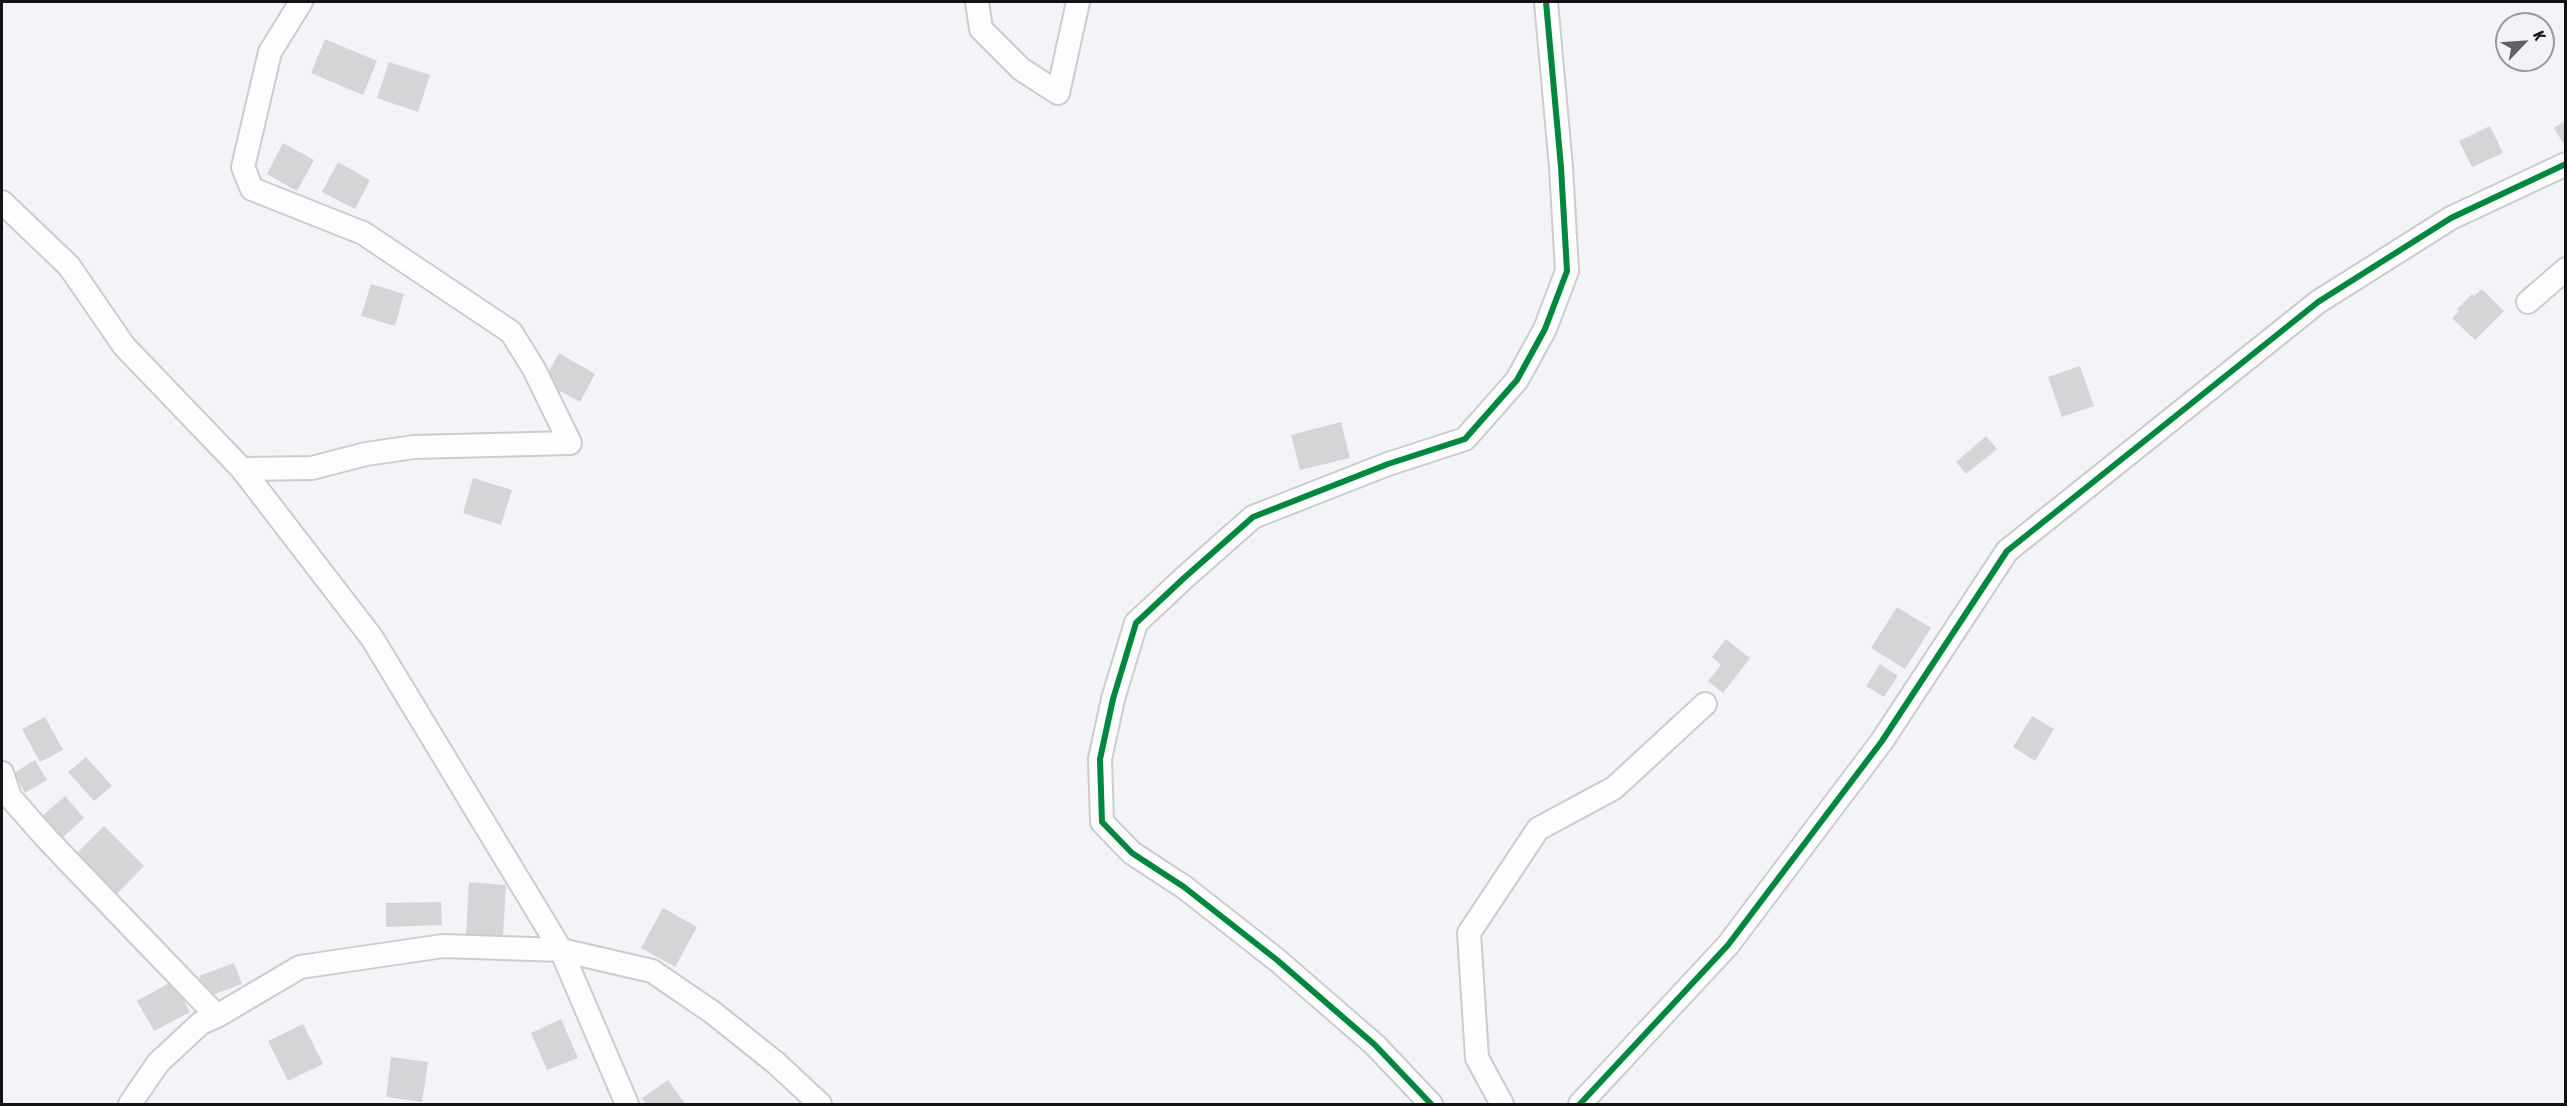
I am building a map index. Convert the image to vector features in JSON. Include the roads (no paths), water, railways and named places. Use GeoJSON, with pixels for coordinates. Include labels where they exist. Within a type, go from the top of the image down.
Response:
{"type":"FeatureCollection","features":[{"type":"Feature","properties":{"kind":"street"},"geometry":{"type":"LineString","coordinates":[[242,469],[312,468],[366,454],[414,447],[570,443],[534,369],[511,332],[363,233],[252,189],[243,167],[270,52],[301,2]]}},
{"type":"Feature","properties":{"kind":"street"},"geometry":{"type":"LineString","coordinates":[[977,2],[981,29],[1021,69],[1058,93],[1078,2]]}},
{"type":"Feature","properties":{"kind":"street"},"geometry":{"type":"LineString","coordinates":[[1431,1104],[1375,1045],[1286,967],[1185,887],[1132,853],[1102,822],[1100,759],[1113,699],[1136,623],[1176,585],[1253,517],[1388,464],[1465,439],[1517,380],[1545,329],[1567,271],[1562,167],[1546,2]]}},
{"type":"Feature","properties":{"kind":"street"},"geometry":{"type":"LineString","coordinates":[[1580,1104],[1728,945],[1882,741],[2007,551],[2318,302],[2451,218],[2565,164]]}},
{"type":"Feature","properties":{"kind":"street"},"geometry":{"type":"LineString","coordinates":[[2,202],[69,266],[124,346],[242,469],[372,638],[561,950],[627,1104]]}},
{"type":"Feature","properties":{"kind":"street"},"geometry":{"type":"LineString","coordinates":[[2528,303],[2565,269]]}},
{"type":"Feature","properties":{"kind":"street"},"geometry":{"type":"LineString","coordinates":[[1502,1104],[1477,1058],[1469,933],[1538,829],[1614,788],[1705,704]]}},
{"type":"Feature","properties":{"kind":"street"},"geometry":{"type":"LineString","coordinates":[[2,772],[10,797],[48,840],[217,1016]]}},
{"type":"Feature","properties":{"kind":"street"},"geometry":{"type":"LineString","coordinates":[[130,1104],[158,1063],[201,1023],[300,967],[443,946],[561,950],[652,971],[721,1019],[776,1063],[820,1104]]}}]}
